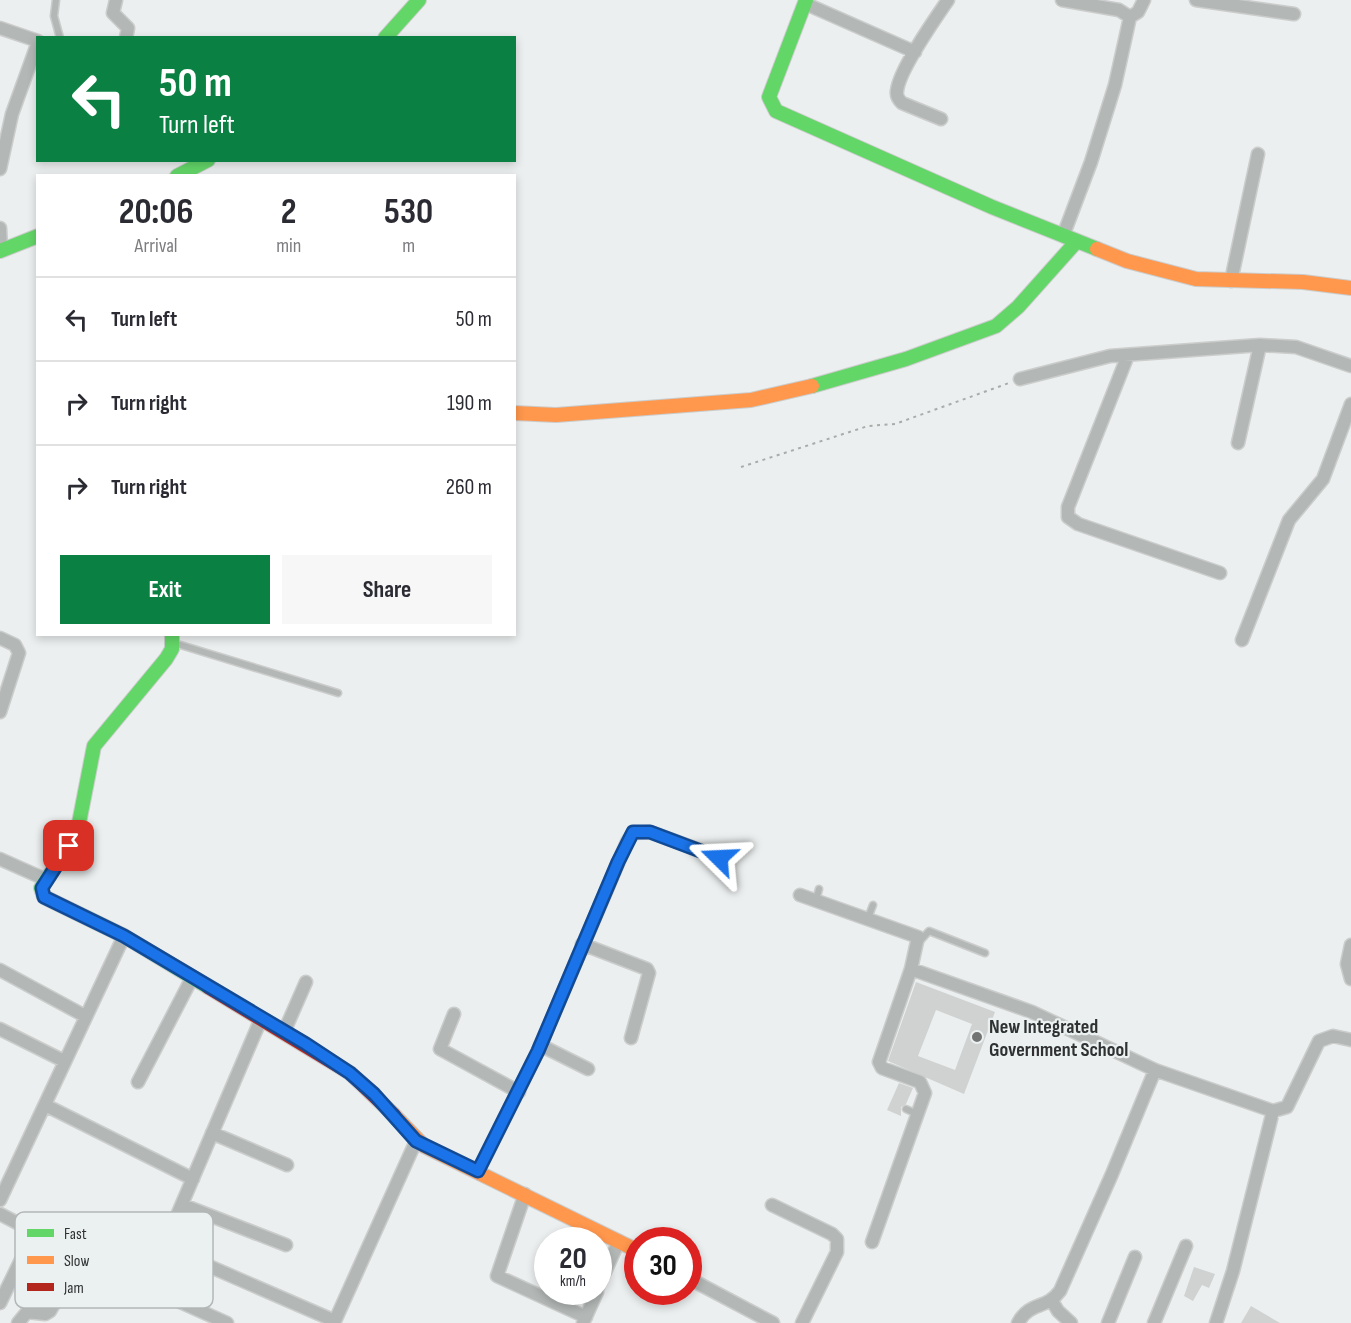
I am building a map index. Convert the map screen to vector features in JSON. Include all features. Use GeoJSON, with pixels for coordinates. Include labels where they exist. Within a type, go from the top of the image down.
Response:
{"type":"FeatureCollection","features":[{"type":"Feature","properties":{"kind":"street"},"geometry":{"type":"LineString","coordinates":[[116,0],[113,13],[128,28],[126,36]]}},
{"type":"Feature","properties":{"kind":"street"},"geometry":{"type":"LineString","coordinates":[[387,36],[419,0]]}},
{"type":"Feature","properties":{"kind":"street"},"geometry":{"type":"LineString","coordinates":[[941,119],[898,99],[897,88],[915,52],[948,0]]}},
{"type":"Feature","properties":{"kind":"street"},"geometry":{"type":"LineString","coordinates":[[1062,0],[1119,10],[1130,17]]}},
{"type":"Feature","properties":{"kind":"street"},"geometry":{"type":"LineString","coordinates":[[516,412],[556,415],[778,396],[906,359],[996,326],[1018,307],[1070,238],[1115,84],[1130,17],[1138,12],[1144,0]]}},
{"type":"Feature","properties":{"kind":"street"},"geometry":{"type":"LineString","coordinates":[[1196,0],[1294,14]]}},
{"type":"Feature","properties":{"kind":"street"},"geometry":{"type":"LineString","coordinates":[[915,52],[806,2],[769,97],[776,111],[1128,261],[1196,279],[1303,282],[1351,288]]}},
{"type":"Feature","properties":{"kind":"street"},"geometry":{"type":"LineString","coordinates":[[0,28],[36,41]]}},
{"type":"Feature","properties":{"kind":"street"},"geometry":{"type":"LineString","coordinates":[[0,169],[12,114],[36,48]]}},
{"type":"Feature","properties":{"kind":"street"},"geometry":{"type":"LineString","coordinates":[[1231,281],[1258,154]]}},
{"type":"Feature","properties":{"kind":"street"},"geometry":{"type":"LineString","coordinates":[[184,174],[202,162]]}},
{"type":"Feature","properties":{"kind":"street"},"geometry":{"type":"LineString","coordinates":[[0,228],[1,251],[36,237]]}},
{"type":"Feature","properties":{"kind":"street"},"geometry":{"type":"LineString","coordinates":[[1238,444],[1260,345]]}},
{"type":"Feature","properties":{"kind":"street"},"geometry":{"type":"LineString","coordinates":[[1020,379],[1079,363],[1128,355],[1260,345],[1296,347],[1351,366]]}},
{"type":"Feature","properties":{"kind":"street"},"geometry":{"type":"LineString","coordinates":[[1128,355],[1068,507],[1068,516],[1078,524],[1220,573]]}},
{"type":"Feature","properties":{"kind":"street"},"geometry":{"type":"LineString","coordinates":[[1242,640],[1289,519],[1323,479],[1351,404]]}},
{"type":"Feature","properties":{"kind":"street"},"geometry":{"type":"LineString","coordinates":[[0,638],[15,645],[19,653],[0,712]]}},
{"type":"Feature","properties":{"kind":"street"},"geometry":{"type":"LineString","coordinates":[[173,638],[166,659],[94,746],[79,823],[69,846],[46,880],[41,893],[44,897],[124,936],[350,1073],[374,1094],[416,1141],[624,1244]]}},
{"type":"Feature","properties":{"kind":"street"},"geometry":{"type":"LineString","coordinates":[[478,1171],[519,1092],[633,832],[650,832],[719,858]]}},
{"type":"Feature","properties":{"kind":"street"},"geometry":{"type":"LineString","coordinates":[[0,859],[46,880]]}},
{"type":"Feature","properties":{"kind":"street"},"geometry":{"type":"LineString","coordinates":[[800,895],[817,895],[868,918],[914,934],[919,942],[879,1062],[882,1068],[920,1082],[924,1086],[925,1093],[911,1112],[872,1242]]}},
{"type":"Feature","properties":{"kind":"street"},"geometry":{"type":"LineString","coordinates":[[0,1200],[124,936]]}},
{"type":"Feature","properties":{"kind":"street"},"geometry":{"type":"LineString","coordinates":[[582,945],[647,969],[649,973],[630,1038]]}},
{"type":"Feature","properties":{"kind":"street"},"geometry":{"type":"LineString","coordinates":[[1351,945],[1347,964],[1351,979]]}},
{"type":"Feature","properties":{"kind":"street"},"geometry":{"type":"LineString","coordinates":[[911,969],[1032,1012],[1155,1070],[1273,1111],[1287,1107],[1319,1041],[1333,1036],[1351,1040]]}},
{"type":"Feature","properties":{"kind":"street"},"geometry":{"type":"LineString","coordinates":[[0,970],[85,1016]]}},
{"type":"Feature","properties":{"kind":"street"},"geometry":{"type":"LineString","coordinates":[[138,1082],[192,978]]}},
{"type":"Feature","properties":{"kind":"street"},"geometry":{"type":"LineString","coordinates":[[284,1032],[306,982]]}},
{"type":"Feature","properties":{"kind":"street"},"geometry":{"type":"LineString","coordinates":[[454,1014],[440,1049],[519,1092]]}},
{"type":"Feature","properties":{"kind":"street"},"geometry":{"type":"LineString","coordinates":[[180,1212],[261,1019]]}},
{"type":"Feature","properties":{"kind":"street"},"geometry":{"type":"LineString","coordinates":[[0,1029],[64,1061]]}},
{"type":"Feature","properties":{"kind":"street"},"geometry":{"type":"LineString","coordinates":[[540,1045],[588,1069]]}},
{"type":"Feature","properties":{"kind":"street"},"geometry":{"type":"LineString","coordinates":[[1018,1323],[1029,1308],[1052,1301],[1060,1291],[1113,1174],[1155,1070]]}},
{"type":"Feature","properties":{"kind":"street"},"geometry":{"type":"LineString","coordinates":[[45,1105],[193,1179]]}},
{"type":"Feature","properties":{"kind":"street"},"geometry":{"type":"LineString","coordinates":[[1216,1323],[1233,1271],[1273,1111]]}},
{"type":"Feature","properties":{"kind":"street"},"geometry":{"type":"LineString","coordinates":[[212,1133],[287,1165]]}},
{"type":"Feature","properties":{"kind":"street"},"geometry":{"type":"LineString","coordinates":[[213,1268],[335,1322],[416,1141]]}},
{"type":"Feature","properties":{"kind":"street"},"geometry":{"type":"LineString","coordinates":[[525,1194],[497,1276],[584,1320],[591,1305]]}},
{"type":"Feature","properties":{"kind":"street"},"geometry":{"type":"LineString","coordinates":[[183,1205],[201,1212]]}},
{"type":"Feature","properties":{"kind":"street"},"geometry":{"type":"LineString","coordinates":[[772,1205],[832,1234],[837,1239],[837,1252],[802,1323]]}},
{"type":"Feature","properties":{"kind":"street"},"geometry":{"type":"LineString","coordinates":[[0,1214],[15,1221]]}},
{"type":"Feature","properties":{"kind":"street"},"geometry":{"type":"LineString","coordinates":[[213,1217],[286,1245]]}},
{"type":"Feature","properties":{"kind":"street"},"geometry":{"type":"LineString","coordinates":[[612,1257],[619,1241]]}},
{"type":"Feature","properties":{"kind":"street"},"geometry":{"type":"LineString","coordinates":[[1154,1323],[1186,1246]]}},
{"type":"Feature","properties":{"kind":"street"},"geometry":{"type":"LineString","coordinates":[[1108,1323],[1135,1257]]}},
{"type":"Feature","properties":{"kind":"street"},"geometry":{"type":"LineString","coordinates":[[0,1303],[15,1272]]}},
{"type":"Feature","properties":{"kind":"street"},"geometry":{"type":"LineString","coordinates":[[702,1285],[773,1323]]}},
{"type":"Feature","properties":{"kind":"street"},"geometry":{"type":"LineString","coordinates":[[1052,1301],[1058,1311],[1071,1323]]}},
{"type":"Feature","properties":{"kind":"street"},"geometry":{"type":"LineString","coordinates":[[18,1323],[25,1313],[45,1314],[52,1308]]}},
{"type":"Feature","properties":{"kind":"street"},"geometry":{"type":"LineString","coordinates":[[192,1308],[227,1323]]}},
{"type":"Feature","properties":{"kind":"lane"},"geometry":{"type":"LineString","coordinates":[[56,0],[54,16],[59,36]]}},
{"type":"Feature","properties":{"kind":"lane"},"geometry":{"type":"LineString","coordinates":[[173,638],[338,693]]}},
{"type":"Feature","properties":{"kind":"lane"},"geometry":{"type":"LineString","coordinates":[[868,918],[873,905]]}},
{"type":"Feature","properties":{"kind":"lane"},"geometry":{"type":"LineString","coordinates":[[919,942],[928,931],[985,953]]}},
{"type":"Feature","properties":{"kind":"path"},"geometry":{"type":"LineString","coordinates":[[741,467],[868,426],[890,425],[906,421],[1020,379]]}},
{"type":"Feature","properties":{"kind":"building","name":"New Integrated Government School"},"geometry":{"type":"Polygon","coordinates":[[[916,982],[995,1012],[964,1094],[888,1061],[916,982]],[[936,1010],[918,1056],[955,1070],[972,1024],[936,1010]]]}},
{"type":"Feature","properties":{"kind":"building"},"geometry":{"type":"Polygon","coordinates":[[[899,1083],[913,1088],[906,1104],[901,1107],[901,1116],[887,1110],[899,1083]]]}},
{"type":"Feature","properties":{"kind":"building"},"geometry":{"type":"Polygon","coordinates":[[[1194,1267],[1215,1274],[1209,1288],[1202,1285],[1193,1301],[1184,1296],[1194,1267]]]}},
{"type":"Feature","properties":{"kind":"building"},"geometry":{"type":"Polygon","coordinates":[[[1251,1306],[1280,1323],[1241,1323],[1251,1306]]]}},
{"type":"Feature","properties":{"kind":"traffic: fast"},"geometry":{"type":"LineString","coordinates":[[387,36],[419,0]]}},
{"type":"Feature","properties":{"kind":"traffic: fast"},"geometry":{"type":"LineString","coordinates":[[806,0],[769,97],[776,111],[992,207],[1097,249]]}},
{"type":"Feature","properties":{"kind":"traffic: fast"},"geometry":{"type":"LineString","coordinates":[[181,174],[204,162]]}},
{"type":"Feature","properties":{"kind":"traffic: fast"},"geometry":{"type":"LineString","coordinates":[[0,251],[36,237]]}},
{"type":"Feature","properties":{"kind":"traffic: fast"},"geometry":{"type":"LineString","coordinates":[[812,386],[906,359],[996,326],[1018,307],[1077,241]]}},
{"type":"Feature","properties":{"kind":"traffic: fast"},"geometry":{"type":"LineString","coordinates":[[172,636],[172,649],[166,659],[94,746],[79,823],[69,846],[41,888],[44,897],[124,936],[208,987]]}},
{"type":"Feature","properties":{"kind":"traffic: slow"},"geometry":{"type":"LineString","coordinates":[[1097,249],[1127,261],[1196,279],[1303,282],[1351,288]]}},
{"type":"Feature","properties":{"kind":"traffic: slow"},"geometry":{"type":"LineString","coordinates":[[516,413],[556,415],[751,400],[812,386]]}},
{"type":"Feature","properties":{"kind":"traffic: slow"},"geometry":{"type":"LineString","coordinates":[[394,1115],[424,1146],[624,1244]]}},
{"type":"Feature","properties":{"kind":"traffic: jam"},"geometry":{"type":"LineString","coordinates":[[208,987],[350,1073],[394,1115]]}},
{"type":"Feature","properties":{"kind":"place","name":"New Integrated Government School"},"geometry":{"type":"Point","coordinates":[977,1037]}},
{"type":"Feature","properties":{"kind":"route"},"geometry":{"type":"LineString","coordinates":[[69,846],[42,888],[41,893],[51,903],[124,936],[243,1009],[306,1044],[350,1073],[374,1094],[416,1141],[478,1171],[538,1051],[584,940],[633,832],[650,832],[719,858]]}}]}
